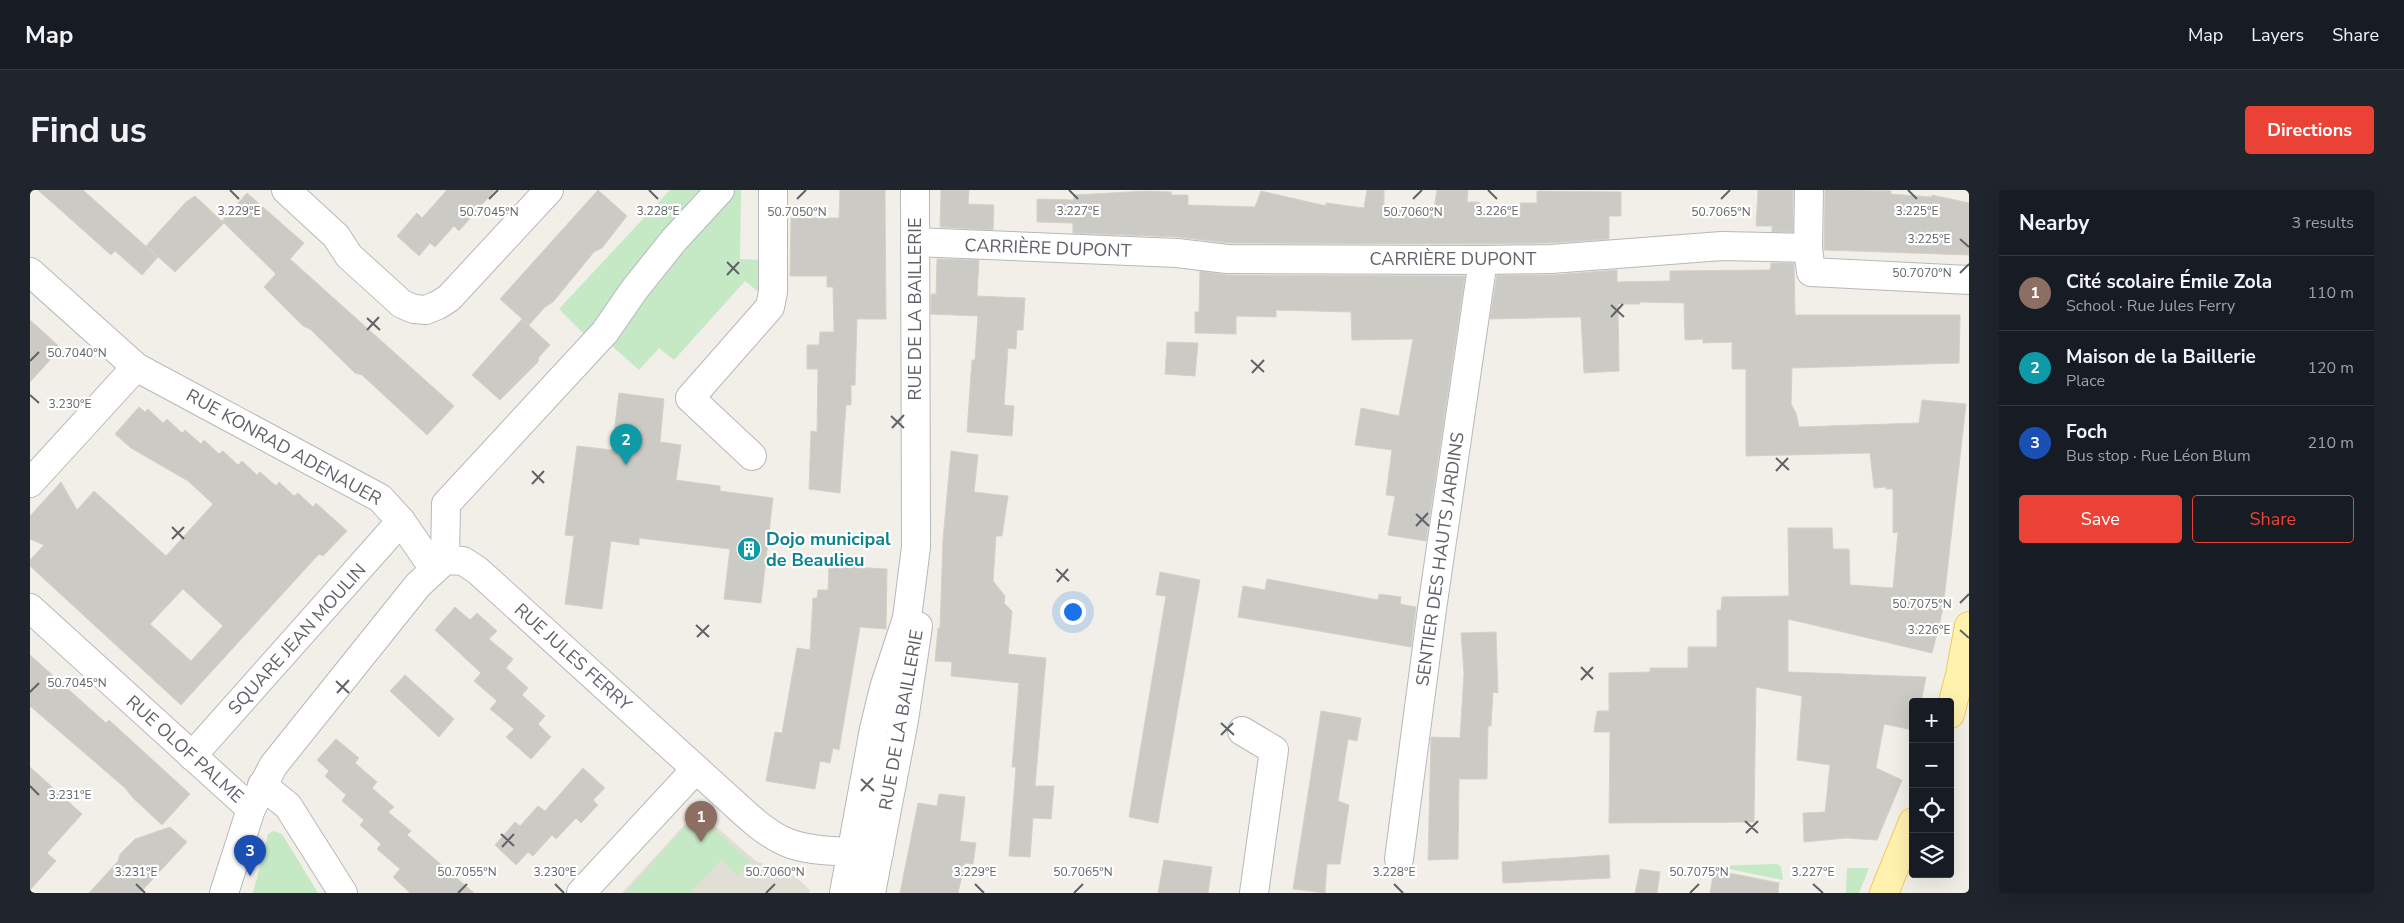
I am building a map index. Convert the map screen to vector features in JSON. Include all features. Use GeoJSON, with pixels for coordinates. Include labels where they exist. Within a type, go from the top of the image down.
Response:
{"type":"FeatureCollection","features":[{"type":"Feature","properties":{"kind":"main road"},"geometry":{"type":"LineString","coordinates":[[1953,698],[1969,626]]}},
{"type":"Feature","properties":{"kind":"main road"},"geometry":{"type":"LineString","coordinates":[[1884,893],[1909,832]]}},
{"type":"Feature","properties":{"kind":"street"},"geometry":{"type":"LineString","coordinates":[[286,190],[336,236],[349,256],[402,304],[414,309],[426,310],[438,306],[449,298],[549,190]]}},
{"type":"Feature","properties":{"kind":"street"},"geometry":{"type":"LineString","coordinates":[[224,893],[256,797],[288,746],[439,564],[446,504],[605,332],[634,290],[674,240],[720,190]]}},
{"type":"Feature","properties":{"kind":"street"},"geometry":{"type":"LineString","coordinates":[[752,456],[690,398],[770,307],[773,292],[773,190]]}},
{"type":"Feature","properties":{"kind":"street","name":"RUE DE LA BAILLERIE"},"geometry":{"type":"LineString","coordinates":[[844,893],[874,729],[884,688],[907,618],[916,547],[915,190]]}},
{"type":"Feature","properties":{"kind":"street"},"geometry":{"type":"LineString","coordinates":[[1809,190],[1808,248],[1811,272],[1969,280]]}},
{"type":"Feature","properties":{"kind":"street","name":"CARRIÈRE DUPONT"},"geometry":{"type":"LineString","coordinates":[[915,242],[1177,253],[1227,258],[1483,260],[1551,259],[1722,246],[1808,248]]}},
{"type":"Feature","properties":{"kind":"street","name":"SENTIER DES HAUTS JARDINS"},"geometry":{"type":"LineString","coordinates":[[1399,859],[1432,609],[1483,260]]}},
{"type":"Feature","properties":{"kind":"street","name":"RUE KONRAD ADENAUER"},"geometry":{"type":"LineString","coordinates":[[30,272],[136,367],[380,498],[439,564]]}},
{"type":"Feature","properties":{"kind":"street"},"geometry":{"type":"LineString","coordinates":[[30,483],[136,367]]}},
{"type":"Feature","properties":{"kind":"street","name":"SQUARE JEAN MOULIN"},"geometry":{"type":"LineString","coordinates":[[192,756],[402,521]]}},
{"type":"Feature","properties":{"kind":"street","name":"RUE DE LA BAILLERIE"},"geometry":{"type":"LineString","coordinates":[[871,893],[914,658],[920,597],[920,575],[916,547]]}},
{"type":"Feature","properties":{"kind":"street","name":"RUE JULES FERRY"},"geometry":{"type":"LineString","coordinates":[[439,564],[463,561],[477,570],[696,769],[756,822],[776,837],[804,847],[879,853]]}},
{"type":"Feature","properties":{"kind":"street","name":"RUE OLOF PALME"},"geometry":{"type":"LineString","coordinates":[[30,608],[192,756],[256,797],[288,806],[343,893]]}},
{"type":"Feature","properties":{"kind":"street"},"geometry":{"type":"LineString","coordinates":[[1242,731],[1274,750],[1254,893]]}},
{"type":"Feature","properties":{"kind":"street"},"geometry":{"type":"LineString","coordinates":[[581,893],[696,769]]}},
{"type":"Feature","properties":{"kind":"shaded area"},"geometry":{"type":"Polygon","coordinates":[[[696,819],[708,820],[756,861],[796,877],[810,890],[809,893],[622,893],[686,823],[696,819]]]}},
{"type":"Feature","properties":{"kind":"green space"},"geometry":{"type":"Polygon","coordinates":[[[670,190],[711,190],[592,342],[559,309],[670,190]]]}},
{"type":"Feature","properties":{"kind":"green space"},"geometry":{"type":"Polygon","coordinates":[[[733,190],[741,190],[740,259],[760,260],[761,294],[745,281],[674,360],[659,348],[639,370],[611,345],[638,293],[733,190]]]}},
{"type":"Feature","properties":{"kind":"green space"},"geometry":{"type":"Polygon","coordinates":[[[707,823],[750,862],[738,876],[721,860],[690,893],[625,893],[686,825],[707,823]]]}},
{"type":"Feature","properties":{"kind":"green space"},"geometry":{"type":"Polygon","coordinates":[[[274,831],[282,834],[318,893],[253,893],[268,834],[274,831]]]}},
{"type":"Feature","properties":{"kind":"green space"},"geometry":{"type":"Polygon","coordinates":[[[1777,864],[1781,867],[1783,880],[1715,866],[1777,864]]]}},
{"type":"Feature","properties":{"kind":"green space"},"geometry":{"type":"Polygon","coordinates":[[[1847,868],[1869,868],[1859,893],[1846,893],[1847,868]]]}},
{"type":"Feature","properties":{"kind":"building"},"geometry":{"type":"Polygon","coordinates":[[[38,190],[83,190],[158,257],[142,275],[115,251],[111,255],[38,190]]]}},
{"type":"Feature","properties":{"kind":"building"},"geometry":{"type":"Polygon","coordinates":[[[447,190],[495,190],[459,231],[454,226],[435,247],[430,243],[419,256],[397,236],[417,213],[422,218],[447,190]]]}},
{"type":"Feature","properties":{"kind":"building"},"geometry":{"type":"Polygon","coordinates":[[[598,190],[627,216],[602,248],[594,252],[553,302],[545,307],[529,325],[500,299],[598,190]]]}},
{"type":"Feature","properties":{"kind":"building"},"geometry":{"type":"Polygon","coordinates":[[[840,190],[885,190],[886,319],[857,319],[855,385],[851,385],[851,405],[846,405],[840,493],[809,489],[811,431],[817,432],[818,369],[807,369],[807,345],[819,345],[820,332],[834,332],[833,287],[827,287],[827,276],[790,276],[791,218],[839,218],[840,190]]]}},
{"type":"Feature","properties":{"kind":"building"},"geometry":{"type":"Polygon","coordinates":[[[941,190],[969,190],[968,204],[994,205],[993,230],[940,227],[941,190]]]}},
{"type":"Feature","properties":{"kind":"building"},"geometry":{"type":"Polygon","coordinates":[[[1367,190],[1384,190],[1384,211],[1434,209],[1437,190],[1468,190],[1467,202],[1479,202],[1486,215],[1520,216],[1520,203],[1537,203],[1537,191],[1621,192],[1621,216],[1609,216],[1609,239],[1550,243],[1483,244],[1228,243],[1178,237],[1073,233],[1073,223],[1037,222],[1037,199],[1074,200],[1074,195],[1147,191],[1171,192],[1171,195],[1188,195],[1188,205],[1255,207],[1261,191],[1326,206],[1326,203],[1364,208],[1367,190]]]}},
{"type":"Feature","properties":{"kind":"building"},"geometry":{"type":"Polygon","coordinates":[[[1758,190],[1793,190],[1793,232],[1772,232],[1772,226],[1756,226],[1758,190]]]}},
{"type":"Feature","properties":{"kind":"building"},"geometry":{"type":"Polygon","coordinates":[[[1825,190],[1891,191],[1891,194],[1932,197],[1932,195],[1969,203],[1969,255],[1824,250],[1825,190]]]}},
{"type":"Feature","properties":{"kind":"building"},"geometry":{"type":"Polygon","coordinates":[[[247,193],[304,243],[290,259],[454,406],[427,435],[362,375],[355,373],[310,329],[303,326],[264,287],[276,274],[222,221],[247,193]]]}},
{"type":"Feature","properties":{"kind":"building"},"geometry":{"type":"Polygon","coordinates":[[[195,196],[224,223],[175,272],[146,246],[186,202],[195,196]]]}},
{"type":"Feature","properties":{"kind":"building"},"geometry":{"type":"Polygon","coordinates":[[[937,259],[979,260],[977,296],[1025,298],[1023,330],[1017,330],[1016,349],[1008,348],[1004,405],[1014,406],[1012,436],[967,432],[972,360],[975,360],[978,316],[931,314],[931,294],[936,294],[937,259]]]}},
{"type":"Feature","properties":{"kind":"building"},"geometry":{"type":"Polygon","coordinates":[[[1771,263],[1794,263],[1795,315],[1960,315],[1959,363],[1792,368],[1791,404],[1796,413],[1799,427],[1919,423],[1922,400],[1966,404],[1943,609],[1932,653],[1788,619],[1788,672],[1926,677],[1922,698],[1909,698],[1909,729],[1884,724],[1876,768],[1902,780],[1877,840],[1846,838],[1804,842],[1803,813],[1825,812],[1830,765],[1797,760],[1802,696],[1756,687],[1754,822],[1609,823],[1610,732],[1594,732],[1597,711],[1609,711],[1609,673],[1650,672],[1650,668],[1688,668],[1688,647],[1717,647],[1717,610],[1721,610],[1722,597],[1789,596],[1788,528],[1832,528],[1833,549],[1849,549],[1850,585],[1893,588],[1898,532],[1893,533],[1893,489],[1886,489],[1886,487],[1874,488],[1870,453],[1746,456],[1746,369],[1732,369],[1732,342],[1703,343],[1703,339],[1685,340],[1684,303],[1640,302],[1640,304],[1618,304],[1619,371],[1584,373],[1581,317],[1490,319],[1497,275],[1552,275],[1617,270],[1617,282],[1670,281],[1670,271],[1770,270],[1771,263]]]}},
{"type":"Feature","properties":{"kind":"building"},"geometry":{"type":"Polygon","coordinates":[[[1200,271],[1227,275],[1465,276],[1426,541],[1388,535],[1395,496],[1386,495],[1392,450],[1355,445],[1361,408],[1399,416],[1413,339],[1352,340],[1351,312],[1276,310],[1276,317],[1236,316],[1236,334],[1195,333],[1195,312],[1199,312],[1200,271]]]}},
{"type":"Feature","properties":{"kind":"building"},"geometry":{"type":"Polygon","coordinates":[[[522,319],[550,345],[539,357],[538,362],[500,400],[472,375],[522,319]]]}},
{"type":"Feature","properties":{"kind":"building"},"geometry":{"type":"Polygon","coordinates":[[[30,320],[61,348],[30,382],[30,320]]]}},
{"type":"Feature","properties":{"kind":"building"},"geometry":{"type":"Polygon","coordinates":[[[1167,342],[1198,343],[1195,376],[1165,374],[1167,342]]]}},
{"type":"Feature","properties":{"kind":"building"},"geometry":{"type":"Polygon","coordinates":[[[619,393],[664,399],[660,442],[681,445],[676,480],[720,486],[720,491],[773,498],[761,603],[724,599],[730,549],[639,538],[639,545],[611,541],[602,609],[565,604],[574,536],[565,535],[577,446],[612,450],[619,393]]]}},
{"type":"Feature","properties":{"kind":"building"},"geometry":{"type":"Polygon","coordinates":[[[139,407],[145,412],[148,409],[163,423],[167,419],[182,433],[185,430],[201,444],[204,440],[219,454],[223,451],[238,465],[242,461],[257,475],[260,472],[276,486],[279,482],[294,496],[298,493],[313,507],[316,503],[347,531],[323,556],[319,554],[181,705],[30,566],[30,560],[44,545],[30,539],[30,516],[61,482],[77,510],[94,491],[166,556],[213,504],[188,481],[131,448],[115,434],[139,407]],[[183,589],[150,624],[191,661],[223,626],[183,589]]]}},
{"type":"Feature","properties":{"kind":"building"},"geometry":{"type":"Polygon","coordinates":[[[951,451],[978,455],[974,492],[1008,496],[1002,536],[996,536],[993,581],[1005,596],[1004,603],[1012,611],[1008,654],[1046,658],[1035,786],[1054,786],[1051,819],[1033,818],[1030,857],[1009,856],[1016,767],[1012,767],[1019,683],[951,676],[952,662],[935,661],[938,628],[940,628],[943,540],[951,451]]]}},
{"type":"Feature","properties":{"kind":"building"},"geometry":{"type":"Polygon","coordinates":[[[829,566],[887,569],[886,629],[860,627],[839,750],[833,748],[830,763],[820,761],[815,789],[766,781],[775,732],[782,733],[797,648],[810,650],[813,598],[817,598],[818,590],[828,590],[829,566]]]}},
{"type":"Feature","properties":{"kind":"building"},"geometry":{"type":"Polygon","coordinates":[[[1160,572],[1200,580],[1158,823],[1129,817],[1166,596],[1156,595],[1160,572]]]}},
{"type":"Feature","properties":{"kind":"building"},"geometry":{"type":"Polygon","coordinates":[[[1267,579],[1378,600],[1379,594],[1401,597],[1400,604],[1416,607],[1411,647],[1238,617],[1243,586],[1265,590],[1267,579]]]}},
{"type":"Feature","properties":{"kind":"building"},"geometry":{"type":"Polygon","coordinates":[[[455,607],[470,620],[477,613],[497,631],[489,639],[513,659],[506,668],[528,688],[522,695],[545,716],[538,724],[551,737],[531,759],[506,737],[514,729],[490,709],[497,701],[474,681],[481,673],[435,630],[455,607]]]}},
{"type":"Feature","properties":{"kind":"building"},"geometry":{"type":"Polygon","coordinates":[[[1496,632],[1498,693],[1493,692],[1491,726],[1488,726],[1487,779],[1459,779],[1458,859],[1428,860],[1431,737],[1460,738],[1464,673],[1461,633],[1496,632]]]}},
{"type":"Feature","properties":{"kind":"building"},"geometry":{"type":"Polygon","coordinates":[[[30,655],[106,723],[109,720],[190,794],[162,825],[125,788],[30,706],[30,655]]]}},
{"type":"Feature","properties":{"kind":"building"},"geometry":{"type":"Polygon","coordinates":[[[405,675],[454,719],[439,737],[390,691],[405,675]]]}},
{"type":"Feature","properties":{"kind":"building"},"geometry":{"type":"Polygon","coordinates":[[[1321,711],[1361,718],[1357,741],[1348,739],[1338,801],[1349,805],[1340,864],[1327,864],[1325,893],[1293,889],[1321,711]]]}},
{"type":"Feature","properties":{"kind":"building"},"geometry":{"type":"Polygon","coordinates":[[[336,739],[359,758],[355,763],[377,782],[372,788],[394,807],[388,812],[411,831],[407,835],[474,893],[410,893],[393,877],[400,869],[377,849],[381,844],[360,825],[364,820],[342,801],[346,795],[325,776],[329,771],[317,760],[336,739]]]}},
{"type":"Feature","properties":{"kind":"building"},"geometry":{"type":"Polygon","coordinates":[[[30,767],[82,814],[47,853],[56,861],[30,890],[30,767]]]}},
{"type":"Feature","properties":{"kind":"building"},"geometry":{"type":"Polygon","coordinates":[[[583,768],[605,788],[593,800],[598,805],[581,823],[576,818],[556,839],[552,835],[533,856],[528,852],[516,865],[495,845],[515,822],[520,826],[538,806],[545,811],[583,768]]]}},
{"type":"Feature","properties":{"kind":"building"},"geometry":{"type":"Polygon","coordinates":[[[939,794],[965,797],[960,841],[976,843],[973,864],[965,863],[958,893],[900,893],[918,803],[937,806],[939,794]]]}},
{"type":"Feature","properties":{"kind":"building"},"geometry":{"type":"Polygon","coordinates":[[[170,827],[187,842],[140,893],[89,893],[118,861],[120,854],[135,839],[170,827]]]}},
{"type":"Feature","properties":{"kind":"building"},"geometry":{"type":"Polygon","coordinates":[[[1609,855],[1610,878],[1503,883],[1502,862],[1609,855]]]}},
{"type":"Feature","properties":{"kind":"building"},"geometry":{"type":"Polygon","coordinates":[[[1164,860],[1212,867],[1208,893],[1158,893],[1164,860]]]}},
{"type":"Feature","properties":{"kind":"building"},"geometry":{"type":"Polygon","coordinates":[[[1640,869],[1660,872],[1657,893],[1635,893],[1640,869]]]}},
{"type":"Feature","properties":{"kind":"building"},"geometry":{"type":"Polygon","coordinates":[[[1714,870],[1779,883],[1778,893],[1710,893],[1714,870]]]}},
{"type":"Feature","properties":{"kind":"place","name":"Maison de la Baillerie"},"geometry":{"type":"Point","coordinates":[626,465]}},
{"type":"Feature","properties":{"kind":"place","name":"Dojo municipal de Beaulieu"},"geometry":{"type":"Point","coordinates":[749,549]}},
{"type":"Feature","properties":{"kind":"place","name":"Cité scolaire Émile Zola"},"geometry":{"type":"Point","coordinates":[701,842]}},
{"type":"Feature","properties":{"kind":"place","name":"Foch"},"geometry":{"type":"Point","coordinates":[250,876]}}]}
